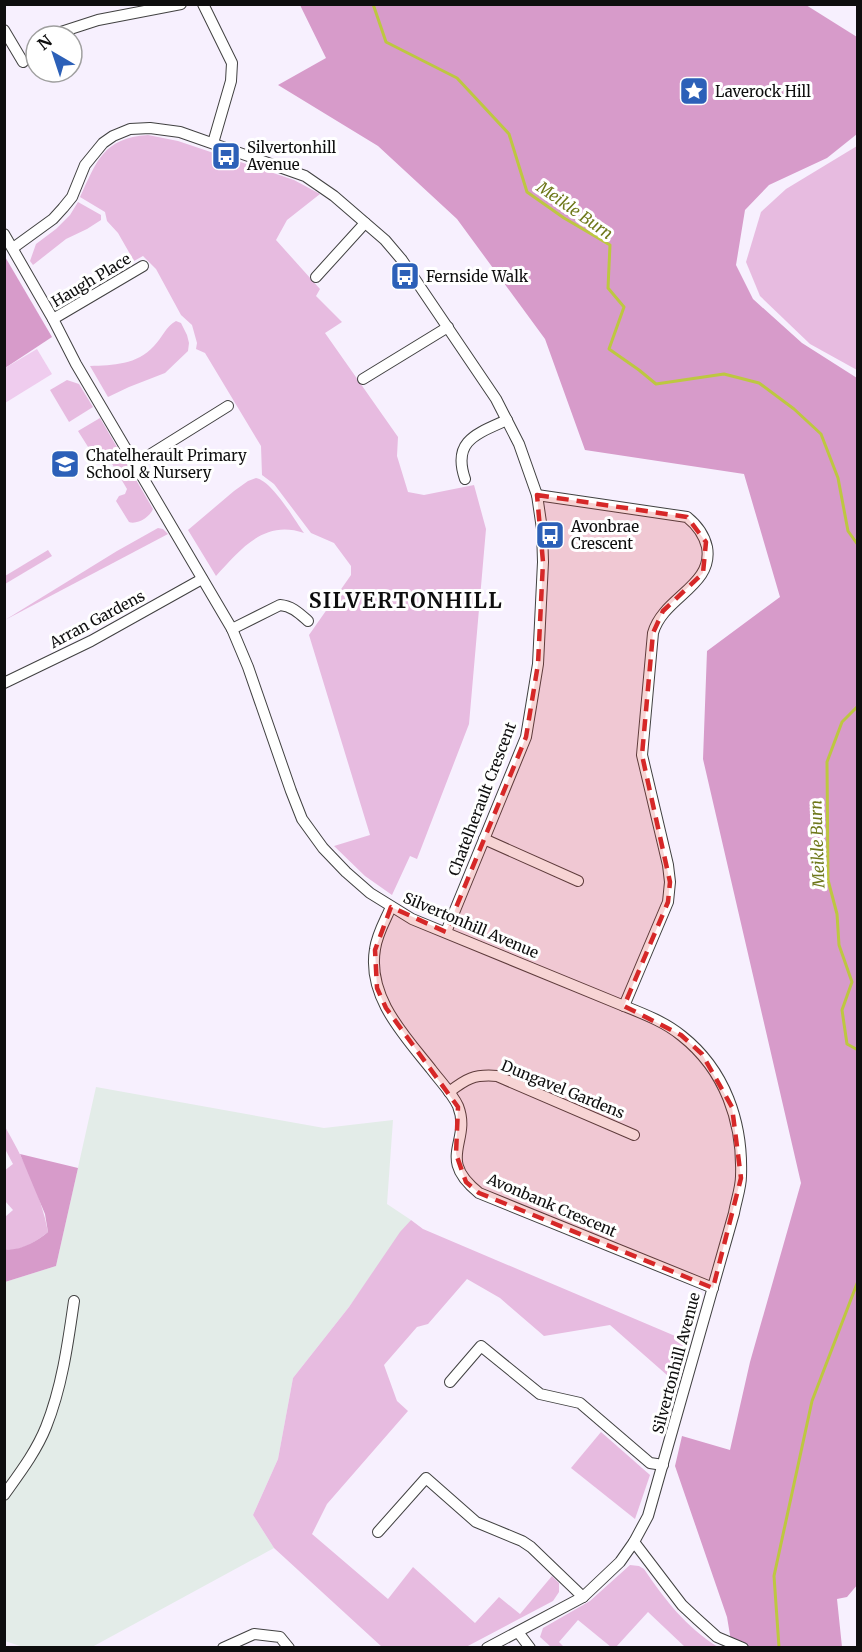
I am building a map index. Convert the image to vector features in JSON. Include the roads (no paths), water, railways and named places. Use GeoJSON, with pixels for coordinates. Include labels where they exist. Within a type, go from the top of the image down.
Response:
{"type":"FeatureCollection","features":[{"type":"Feature","properties":{"kind":"street"},"geometry":{"type":"LineString","coordinates":[[84,25],[181,4]]}},
{"type":"Feature","properties":{"kind":"street"},"geometry":{"type":"LineString","coordinates":[[203,4],[232,63],[231,81],[213,143]]}},
{"type":"Feature","properties":{"kind":"street"},"geometry":{"type":"LineString","coordinates":[[4,30],[23,62]]}},
{"type":"Feature","properties":{"kind":"street","name":"Chatelherault Crescent"},"geometry":{"type":"LineString","coordinates":[[13,248],[53,219],[63,208],[72,196],[86,165],[103,143],[113,136],[130,129],[156,128],[180,132],[305,176],[365,223],[385,240],[402,260],[496,399],[519,444],[537,495],[543,529],[538,664],[526,737],[446,932]]}},
{"type":"Feature","properties":{"kind":"street"},"geometry":{"type":"LineString","coordinates":[[316,277],[365,223]]}},
{"type":"Feature","properties":{"kind":"street","name":"Silvertonhill Avenue"},"geometry":{"type":"LineString","coordinates":[[4,234],[76,364],[232,629],[248,667],[302,819],[322,848],[370,893],[412,920],[624,1006],[681,1035],[702,1054],[723,1084],[732,1107],[740,1143],[741,1178],[734,1213],[648,1516],[621,1562],[578,1600],[487,1647]]}},
{"type":"Feature","properties":{"kind":"street","name":"Haugh Place"},"geometry":{"type":"LineString","coordinates":[[53,319],[143,266]]}},
{"type":"Feature","properties":{"kind":"street"},"geometry":{"type":"LineString","coordinates":[[363,379],[448,327]]}},
{"type":"Feature","properties":{"kind":"street"},"geometry":{"type":"LineString","coordinates":[[135,464],[228,406]]}},
{"type":"Feature","properties":{"kind":"street"},"geometry":{"type":"LineString","coordinates":[[465,479],[459,463],[466,443],[490,427],[507,420]]}},
{"type":"Feature","properties":{"kind":"street"},"geometry":{"type":"LineString","coordinates":[[537,495],[687,517],[700,529],[706,542],[708,563],[704,573],[663,611],[656,622],[653,633],[642,755],[670,882],[668,902],[624,1006]]}},
{"type":"Feature","properties":{"kind":"street","name":"Arran Gardens"},"geometry":{"type":"LineString","coordinates":[[4,683],[91,641],[202,579]]}},
{"type":"Feature","properties":{"kind":"street"},"geometry":{"type":"LineString","coordinates":[[232,629],[280,605],[295,609],[308,621]]}},
{"type":"Feature","properties":{"kind":"street"},"geometry":{"type":"LineString","coordinates":[[484,839],[578,880]]}},
{"type":"Feature","properties":{"kind":"street","name":"Avonbank Crescent"},"geometry":{"type":"LineString","coordinates":[[391,907],[379,933],[375,950],[374,968],[377,988],[386,1008],[458,1107],[460,1123],[456,1154],[458,1168],[466,1182],[479,1192],[713,1288]]}},
{"type":"Feature","properties":{"kind":"street","name":"Dungavel Gardens"},"geometry":{"type":"LineString","coordinates":[[449,1092],[471,1077],[496,1076],[634,1135]]}},
{"type":"Feature","properties":{"kind":"street"},"geometry":{"type":"LineString","coordinates":[[4,1495],[36,1448],[54,1405],[74,1301]]}},
{"type":"Feature","properties":{"kind":"street"},"geometry":{"type":"LineString","coordinates":[[450,1382],[481,1346],[540,1394],[579,1403],[650,1463],[663,1466]]}},
{"type":"Feature","properties":{"kind":"street"},"geometry":{"type":"LineString","coordinates":[[378,1532],[426,1478],[476,1522],[531,1547],[578,1600]]}},
{"type":"Feature","properties":{"kind":"street"},"geometry":{"type":"LineString","coordinates":[[634,1542],[682,1605],[717,1636],[743,1647]]}},
{"type":"Feature","properties":{"kind":"street"},"geometry":{"type":"LineString","coordinates":[[518,1632],[530,1647]]}},
{"type":"Feature","properties":{"kind":"street"},"geometry":{"type":"LineString","coordinates":[[223,1647],[254,1634],[280,1637],[290,1647]]}},
{"type":"Feature","properties":{"kind":"waterway","name":"Meikle Burn"},"geometry":{"type":"LineString","coordinates":[[373,4],[386,42],[457,78],[509,134],[527,192],[564,218],[610,245],[608,288],[624,307],[609,349],[656,384],[724,374],[759,383],[794,409],[821,434],[838,478],[848,531],[858,545]]}},
{"type":"Feature","properties":{"kind":"waterway","name":"Meikle Burn"},"geometry":{"type":"LineString","coordinates":[[858,706],[842,722],[827,762],[828,880],[837,914],[839,945],[852,982],[842,1010],[847,1044],[858,1050]]}},
{"type":"Feature","properties":{"kind":"waterway"},"geometry":{"type":"LineString","coordinates":[[779,1647],[774,1576],[812,1401],[858,1281]]}},
{"type":"Feature","properties":{"kind":"place","name":"Laverock Hill"},"geometry":{"type":"Point","coordinates":[694,91]}},
{"type":"Feature","properties":{"kind":"place","name":"Silvertonhill Avenue"},"geometry":{"type":"Point","coordinates":[226,156]}},
{"type":"Feature","properties":{"kind":"place","name":"Fernside Walk"},"geometry":{"type":"Point","coordinates":[405,276]}},
{"type":"Feature","properties":{"kind":"place","name":"Chatelherault Primary School & Nursery"},"geometry":{"type":"Point","coordinates":[65,464]}},
{"type":"Feature","properties":{"kind":"place","name":"Avonbrae Crescent"},"geometry":{"type":"Point","coordinates":[550,535]}},
{"type":"Feature","properties":{"kind":"district","name":"SILVERTONHILL"},"geometry":{"type":"Point","coordinates":[406,600]}}]}
